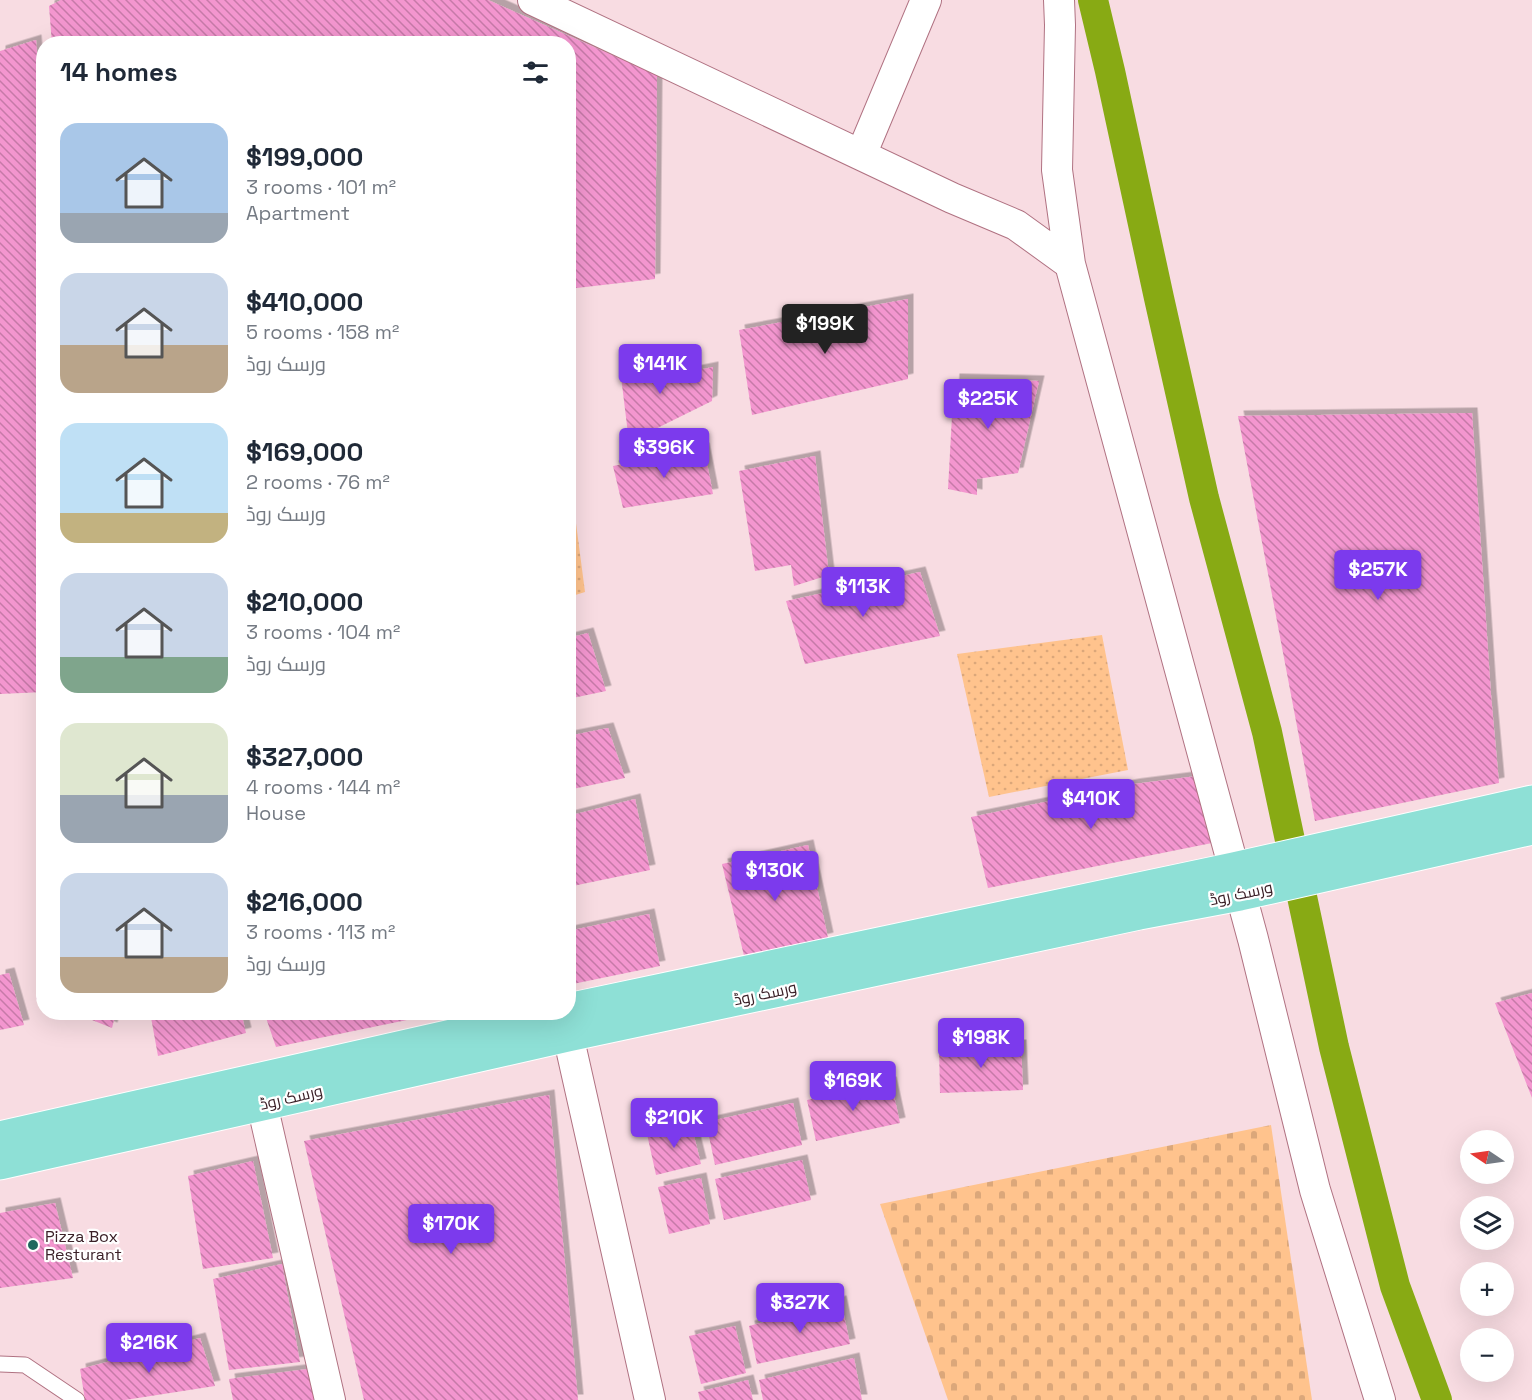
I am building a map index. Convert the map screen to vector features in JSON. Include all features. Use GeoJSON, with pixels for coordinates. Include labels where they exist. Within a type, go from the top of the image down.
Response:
{"type":"FeatureCollection","features":[{"type":"Feature","properties":{"kind":"main road","name":"ورسک روڈ"},"geometry":{"type":"LineString","coordinates":[[576,1016],[649,1006],[877,957],[1138,913],[1249,879],[1322,862],[1532,802]]}},
{"type":"Feature","properties":{"kind":"main road","name":"ورسک روڈ"},"geometry":{"type":"LineString","coordinates":[[1322,862],[1532,828]]}},
{"type":"Feature","properties":{"kind":"main road","name":"ورسک روڈ"},"geometry":{"type":"LineString","coordinates":[[0,1138],[555,1020]]}},
{"type":"Feature","properties":{"kind":"main road","name":"ورسک روڈ"},"geometry":{"type":"LineString","coordinates":[[0,1163],[262,1104],[557,1020]]}},
{"type":"Feature","properties":{"kind":"street"},"geometry":{"type":"LineString","coordinates":[[533,0],[952,198],[1016,225],[1070,264]]}},
{"type":"Feature","properties":{"kind":"street"},"geometry":{"type":"LineString","coordinates":[[861,155],[926,0]]}},
{"type":"Feature","properties":{"kind":"street"},"geometry":{"type":"LineString","coordinates":[[1059,0],[1057,170],[1070,264],[1249,879],[1253,939],[1315,1190],[1380,1400]]}},
{"type":"Feature","properties":{"kind":"street"},"geometry":{"type":"LineString","coordinates":[[564,1020],[650,1400]]}},
{"type":"Feature","properties":{"kind":"street"},"geometry":{"type":"LineString","coordinates":[[262,1104],[330,1400]]}},
{"type":"Feature","properties":{"kind":"lane"},"geometry":{"type":"LineString","coordinates":[[0,1364],[26,1365],[77,1400]]}},
{"type":"Feature","properties":{"kind":"green space"},"geometry":{"type":"Polygon","coordinates":[[[576,523],[585,592],[576,595],[576,523]]]}},
{"type":"Feature","properties":{"kind":"green space"},"geometry":{"type":"Polygon","coordinates":[[[1102,635],[1128,770],[989,797],[957,654],[1102,635]]]}},
{"type":"Feature","properties":{"kind":"green space"},"geometry":{"type":"Polygon","coordinates":[[[1271,1125],[1312,1400],[948,1400],[880,1204],[1271,1125]]]}},
{"type":"Feature","properties":{"kind":"building"},"geometry":{"type":"Polygon","coordinates":[[[61,0],[488,0],[569,36],[51,36],[49,6],[61,0]]]}},
{"type":"Feature","properties":{"kind":"building"},"geometry":{"type":"Polygon","coordinates":[[[576,39],[657,75],[655,279],[576,288],[576,39]]]}},
{"type":"Feature","properties":{"kind":"building"},"geometry":{"type":"Polygon","coordinates":[[[36,40],[36,692],[0,694],[0,51],[36,40]]]}},
{"type":"Feature","properties":{"kind":"building"},"geometry":{"type":"Polygon","coordinates":[[[908,299],[908,379],[752,415],[739,330],[908,299]]]}},
{"type":"Feature","properties":{"kind":"building"},"geometry":{"type":"Polygon","coordinates":[[[653,355],[653,379],[713,367],[712,401],[629,442],[619,360],[653,355]]]}},
{"type":"Feature","properties":{"kind":"building"},"geometry":{"type":"Polygon","coordinates":[[[954,379],[1039,381],[1018,473],[977,479],[977,495],[948,489],[954,379]]]}},
{"type":"Feature","properties":{"kind":"building"},"geometry":{"type":"Polygon","coordinates":[[[1472,413],[1499,783],[1315,821],[1238,416],[1472,413]]]}},
{"type":"Feature","properties":{"kind":"building"},"geometry":{"type":"Polygon","coordinates":[[[704,448],[713,494],[623,508],[613,466],[704,448]]]}},
{"type":"Feature","properties":{"kind":"building"},"geometry":{"type":"Polygon","coordinates":[[[815,456],[829,575],[794,586],[791,565],[755,571],[739,471],[815,456]]]}},
{"type":"Feature","properties":{"kind":"building"},"geometry":{"type":"Polygon","coordinates":[[[920,572],[940,636],[805,664],[786,601],[920,572]]]}},
{"type":"Feature","properties":{"kind":"building"},"geometry":{"type":"Polygon","coordinates":[[[588,633],[606,691],[576,697],[576,636],[588,633]]]}},
{"type":"Feature","properties":{"kind":"building"},"geometry":{"type":"Polygon","coordinates":[[[608,728],[625,778],[576,788],[576,734],[608,728]]]}},
{"type":"Feature","properties":{"kind":"building"},"geometry":{"type":"Polygon","coordinates":[[[1197,776],[1212,843],[988,888],[971,817],[1134,784],[1197,776]]]}},
{"type":"Feature","properties":{"kind":"building"},"geometry":{"type":"Polygon","coordinates":[[[635,799],[650,870],[576,885],[576,814],[635,799]]]}},
{"type":"Feature","properties":{"kind":"building"},"geometry":{"type":"Polygon","coordinates":[[[808,845],[828,938],[745,960],[722,864],[808,845]]]}},
{"type":"Feature","properties":{"kind":"building"},"geometry":{"type":"Polygon","coordinates":[[[649,914],[660,966],[576,983],[576,929],[649,914]]]}},
{"type":"Feature","properties":{"kind":"building"},"geometry":{"type":"Polygon","coordinates":[[[9,973],[24,1025],[0,1030],[0,975],[9,973]]]}},
{"type":"Feature","properties":{"kind":"building"},"geometry":{"type":"Polygon","coordinates":[[[1532,993],[1532,1098],[1495,1003],[1532,993]]]}},
{"type":"Feature","properties":{"kind":"building"},"geometry":{"type":"Polygon","coordinates":[[[92,1020],[114,1020],[112,1028],[92,1020]]]}},
{"type":"Feature","properties":{"kind":"building"},"geometry":{"type":"Polygon","coordinates":[[[151,1020],[243,1020],[246,1033],[158,1056],[151,1020]]]}},
{"type":"Feature","properties":{"kind":"building"},"geometry":{"type":"Polygon","coordinates":[[[267,1020],[407,1020],[276,1047],[267,1020]]]}},
{"type":"Feature","properties":{"kind":"building"},"geometry":{"type":"Polygon","coordinates":[[[1021,1045],[1023,1090],[940,1093],[939,1049],[1021,1045]]]}},
{"type":"Feature","properties":{"kind":"building"},"geometry":{"type":"Polygon","coordinates":[[[891,1082],[900,1123],[816,1141],[807,1100],[891,1082]]]}},
{"type":"Feature","properties":{"kind":"building"},"geometry":{"type":"Polygon","coordinates":[[[549,1095],[578,1400],[364,1400],[304,1141],[549,1095]]]}},
{"type":"Feature","properties":{"kind":"building"},"geometry":{"type":"Polygon","coordinates":[[[793,1103],[802,1145],[715,1165],[706,1122],[793,1103]]]}},
{"type":"Feature","properties":{"kind":"building"},"geometry":{"type":"Polygon","coordinates":[[[691,1124],[701,1164],[656,1175],[647,1134],[691,1124]]]}},
{"type":"Feature","properties":{"kind":"building"},"geometry":{"type":"Polygon","coordinates":[[[802,1160],[811,1200],[724,1220],[715,1179],[802,1160]]]}},
{"type":"Feature","properties":{"kind":"building"},"geometry":{"type":"Polygon","coordinates":[[[253,1161],[273,1258],[203,1269],[188,1176],[253,1161]]]}},
{"type":"Feature","properties":{"kind":"building"},"geometry":{"type":"Polygon","coordinates":[[[701,1178],[710,1224],[669,1234],[658,1187],[701,1178]]]}},
{"type":"Feature","properties":{"kind":"building","name":"Pizza Box Resturant"},"geometry":{"type":"Polygon","coordinates":[[[55,1203],[73,1278],[0,1288],[0,1213],[55,1203]]]}},
{"type":"Feature","properties":{"kind":"building"},"geometry":{"type":"Polygon","coordinates":[[[282,1264],[300,1362],[229,1370],[213,1279],[282,1264]]]}},
{"type":"Feature","properties":{"kind":"building"},"geometry":{"type":"Polygon","coordinates":[[[841,1301],[850,1344],[757,1364],[749,1326],[841,1301]]]}},
{"type":"Feature","properties":{"kind":"building"},"geometry":{"type":"Polygon","coordinates":[[[735,1326],[746,1373],[701,1384],[689,1336],[735,1326]]]}},
{"type":"Feature","properties":{"kind":"building"},"geometry":{"type":"Polygon","coordinates":[[[200,1338],[215,1386],[125,1400],[85,1400],[80,1369],[200,1338]]]}},
{"type":"Feature","properties":{"kind":"building"},"geometry":{"type":"Polygon","coordinates":[[[854,1358],[862,1400],[763,1400],[759,1380],[854,1358]]]}},
{"type":"Feature","properties":{"kind":"building"},"geometry":{"type":"Polygon","coordinates":[[[308,1369],[314,1400],[233,1400],[229,1379],[308,1369]]]}},
{"type":"Feature","properties":{"kind":"building"},"geometry":{"type":"Polygon","coordinates":[[[748,1380],[753,1400],[700,1400],[698,1392],[748,1380]]]}},
{"type":"Feature","properties":{"kind":"waterway"},"geometry":{"type":"LineString","coordinates":[[1093,0],[1204,498],[1267,732],[1334,1047],[1395,1286],[1437,1400]]}},
{"type":"Feature","properties":{"kind":"place","name":"Pizza Box Resturant"},"geometry":{"type":"Point","coordinates":[33,1245]}}]}
